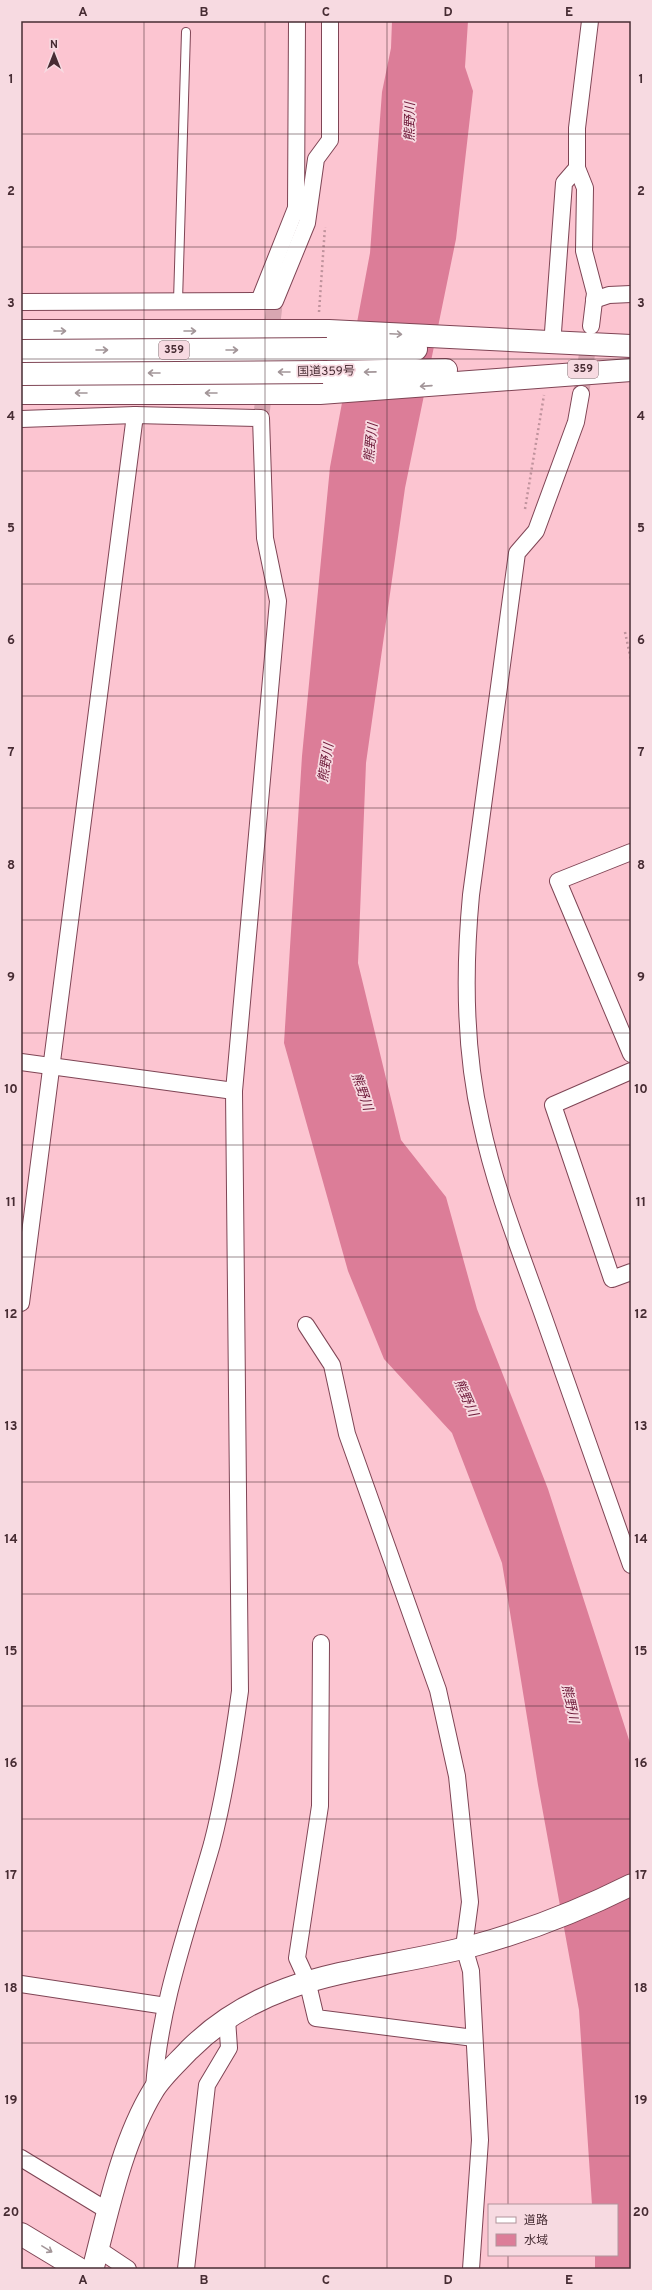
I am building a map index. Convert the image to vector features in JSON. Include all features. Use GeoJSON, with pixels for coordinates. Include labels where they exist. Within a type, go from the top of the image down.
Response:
{"type":"FeatureCollection","features":[{"type":"Feature","properties":{"kind":"highway"},"geometry":{"type":"LineString","coordinates":[[21,331],[324,323],[540,360],[631,369]]}},
{"type":"Feature","properties":{"kind":"highway","name":"国道359号"},"geometry":{"type":"LineString","coordinates":[[21,374],[540,360],[631,347]]}},
{"type":"Feature","properties":{"kind":"highway","name":"国道359号"},"geometry":{"type":"LineString","coordinates":[[21,351],[540,360]]}},
{"type":"Feature","properties":{"kind":"highway"},"geometry":{"type":"LineString","coordinates":[[21,393],[320,393],[540,360]]}},
{"type":"Feature","properties":{"kind":"highway"},"geometry":{"type":"LineString","coordinates":[[21,2234],[81,2268]]}},
{"type":"Feature","properties":{"kind":"street"},"geometry":{"type":"LineString","coordinates":[[259,301],[296,208],[297,21]]}},
{"type":"Feature","properties":{"kind":"street"},"geometry":{"type":"LineString","coordinates":[[21,302],[275,301],[307,223],[316,159],[330,140],[330,21]]}},
{"type":"Feature","properties":{"kind":"street"},"geometry":{"type":"LineString","coordinates":[[590,21],[577,128],[577,168],[585,188],[584,251],[595,293],[591,326]]}},
{"type":"Feature","properties":{"kind":"street"},"geometry":{"type":"LineString","coordinates":[[540,360],[564,183],[577,168]]}},
{"type":"Feature","properties":{"kind":"street"},"geometry":{"type":"LineString","coordinates":[[594,300],[609,295],[631,294]]}},
{"type":"Feature","properties":{"kind":"street"},"geometry":{"type":"LineString","coordinates":[[581,394],[576,422],[536,531],[517,553],[471,895],[466,946],[468,1005],[472,1070],[480,1121],[502,1202],[631,1565]]}},
{"type":"Feature","properties":{"kind":"street"},"geometry":{"type":"LineString","coordinates":[[21,1303],[50,1065],[135,415]]}},
{"type":"Feature","properties":{"kind":"street"},"geometry":{"type":"LineString","coordinates":[[21,419],[135,415],[260,418],[265,538],[278,601],[234,1091],[240,1692],[230,1758],[212,1842],[166,2006],[156,2066],[154,2089]]}},
{"type":"Feature","properties":{"kind":"street"},"geometry":{"type":"LineString","coordinates":[[631,852],[558,881],[631,1054]]}},
{"type":"Feature","properties":{"kind":"street"},"geometry":{"type":"LineString","coordinates":[[21,1062],[234,1091]]}},
{"type":"Feature","properties":{"kind":"street"},"geometry":{"type":"LineString","coordinates":[[631,1071],[553,1105],[612,1279],[631,1272]]}},
{"type":"Feature","properties":{"kind":"street"},"geometry":{"type":"LineString","coordinates":[[306,1325],[332,1365],[347,1434],[438,1690],[457,1776],[470,1902],[471,1971],[480,2140],[471,2269]]}},
{"type":"Feature","properties":{"kind":"street"},"geometry":{"type":"LineString","coordinates":[[321,1643],[320,1806],[297,1958],[307,1980],[316,2018],[474,2038]]}},
{"type":"Feature","properties":{"kind":"street"},"geometry":{"type":"LineString","coordinates":[[81,2268],[98,2249],[108,2212],[141,2113],[154,2089],[208,2031],[254,2001],[307,1980],[470,1946],[544,1923],[585,1907],[631,1885]]}},
{"type":"Feature","properties":{"kind":"street"},"geometry":{"type":"LineString","coordinates":[[21,1984],[166,2006]]}},
{"type":"Feature","properties":{"kind":"street"},"geometry":{"type":"LineString","coordinates":[[186,2269],[207,2085],[229,2048],[227,2019]]}},
{"type":"Feature","properties":{"kind":"street"},"geometry":{"type":"LineString","coordinates":[[21,2158],[108,2212]]}},
{"type":"Feature","properties":{"kind":"street"},"geometry":{"type":"LineString","coordinates":[[98,2249],[128,2269]]}},
{"type":"Feature","properties":{"kind":"lane"},"geometry":{"type":"LineString","coordinates":[[178,301],[186,32]]}},
{"type":"Feature","properties":{"kind":"path"},"geometry":{"type":"LineString","coordinates":[[324,323],[325,219]]}},
{"type":"Feature","properties":{"kind":"path"},"geometry":{"type":"LineString","coordinates":[[524,514],[540,360]]}},
{"type":"Feature","properties":{"kind":"path"},"geometry":{"type":"LineString","coordinates":[[625,632],[631,660]]}},
{"type":"Feature","properties":{"kind":"water","name":"熊野川"},"geometry":{"type":"Polygon","coordinates":[[[392,21],[468,21],[465,67],[473,91],[456,239],[405,488],[366,763],[358,963],[401,1140],[446,1197],[477,1309],[548,1489],[631,1746],[631,2269],[595,2269],[595,2256],[618,2256],[618,2204],[592,2204],[579,2010],[538,1785],[502,1563],[452,1433],[384,1359],[348,1271],[284,1043],[302,756],[330,467],[370,253],[382,92],[391,48],[392,21]]]}},
{"type":"Feature","properties":{"kind":"tunnel"},"geometry":{"type":"LineString","coordinates":[[261,418],[275,301]]}},
{"type":"Feature","properties":{"kind":"tunnel"},"geometry":{"type":"LineString","coordinates":[[581,394],[590,334]]}}]}
